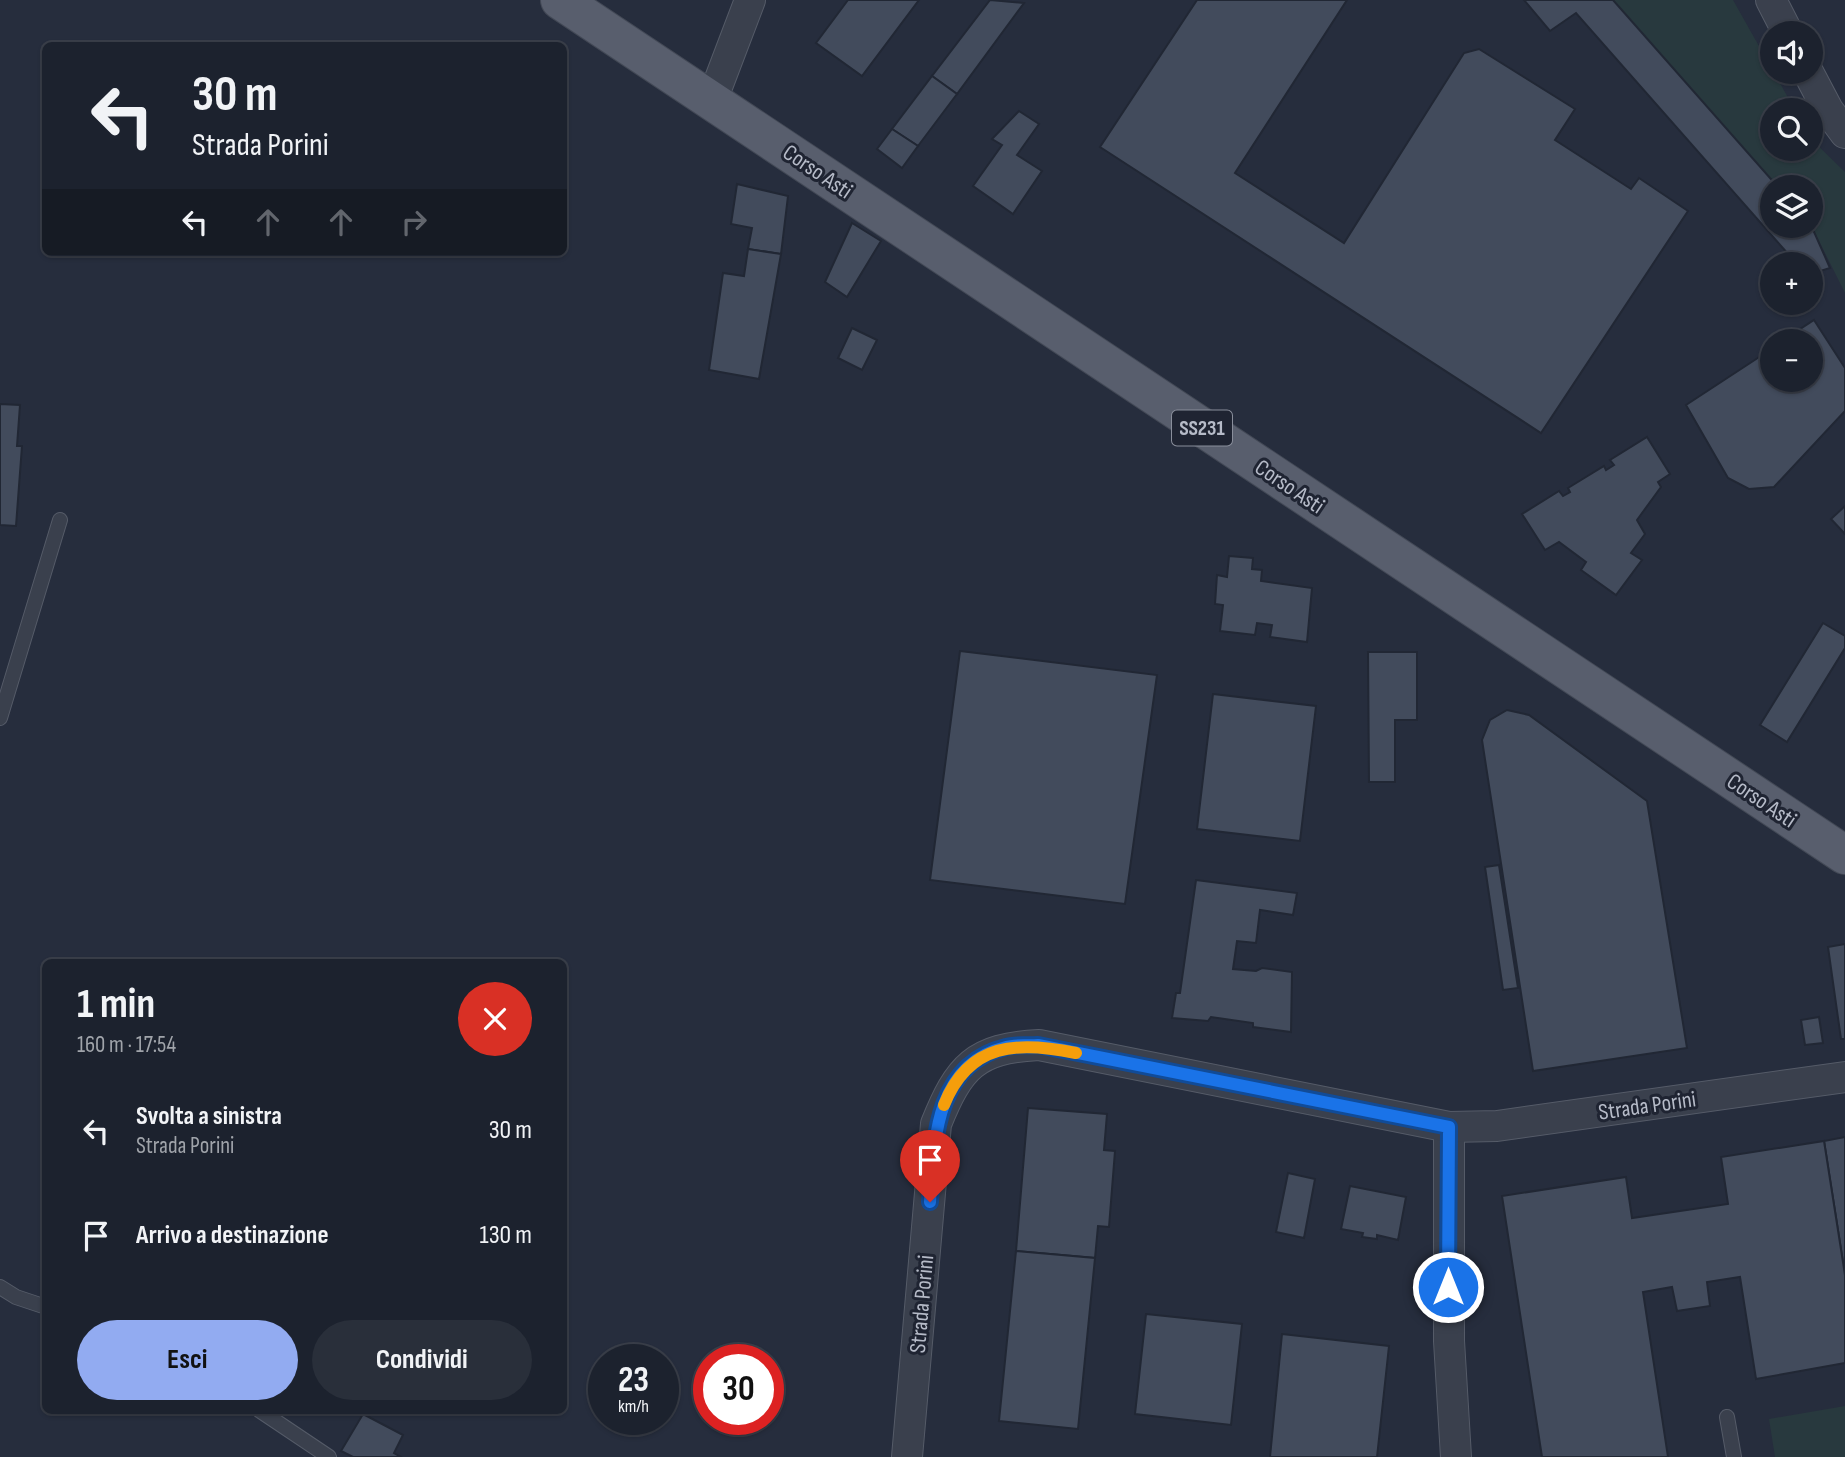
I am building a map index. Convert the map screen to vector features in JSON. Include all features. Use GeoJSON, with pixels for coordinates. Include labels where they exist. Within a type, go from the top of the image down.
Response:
{"type":"FeatureCollection","features":[{"type":"Feature","properties":{"kind":"main road","name":"Corso Asti"},"geometry":{"type":"LineString","coordinates":[[560,0],[1845,855]]}},
{"type":"Feature","properties":{"kind":"street"},"geometry":{"type":"LineString","coordinates":[[712,100],[750,0]]}},
{"type":"Feature","properties":{"kind":"street"},"geometry":{"type":"LineString","coordinates":[[1771,0],[1782,21]]}},
{"type":"Feature","properties":{"kind":"street"},"geometry":{"type":"LineString","coordinates":[[1814,84],[1828,110],[1845,133]]}},
{"type":"Feature","properties":{"kind":"street","name":"Strada Porini"},"geometry":{"type":"LineString","coordinates":[[907,1457],[936,1124],[950,1089],[972,1062],[1006,1047],[1038,1045],[1449,1127],[1497,1126],[1845,1077]]}},
{"type":"Feature","properties":{"kind":"street"},"geometry":{"type":"LineString","coordinates":[[1449,1127],[1448,1341],[1456,1457]]}},
{"type":"Feature","properties":{"kind":"lane"},"geometry":{"type":"LineString","coordinates":[[0,718],[60,520]]}},
{"type":"Feature","properties":{"kind":"lane"},"geometry":{"type":"LineString","coordinates":[[0,1287],[16,1297],[42,1306]]}},
{"type":"Feature","properties":{"kind":"lane"},"geometry":{"type":"LineString","coordinates":[[265,1414],[330,1457]]}},
{"type":"Feature","properties":{"kind":"lane"},"geometry":{"type":"LineString","coordinates":[[1727,1417],[1734,1457]]}},
{"type":"Feature","properties":{"kind":"shaded area"},"geometry":{"type":"Polygon","coordinates":[[[1613,0],[1733,0],[1760,48],[1760,84],[1780,84],[1788,98],[1760,98],[1760,161],[1823,161],[1823,151],[1845,172],[1845,293],[1818,238],[1823,238],[1823,175],[1767,175],[1613,0]]]}},
{"type":"Feature","properties":{"kind":"shaded area"},"geometry":{"type":"Polygon","coordinates":[[[1845,1406],[1845,1457],[1775,1457],[1769,1419],[1845,1406]]]}},
{"type":"Feature","properties":{"kind":"building"},"geometry":{"type":"Polygon","coordinates":[[[848,0],[919,0],[862,76],[816,43],[848,0]]]}},
{"type":"Feature","properties":{"kind":"building"},"geometry":{"type":"Polygon","coordinates":[[[990,0],[1024,3],[957,94],[932,76],[990,0]]]}},
{"type":"Feature","properties":{"kind":"building"},"geometry":{"type":"Polygon","coordinates":[[[1197,0],[1347,0],[1235,173],[1344,243],[1464,53],[1479,49],[1575,109],[1555,140],[1631,189],[1639,178],[1688,211],[1541,433],[1100,147],[1197,0]]]}},
{"type":"Feature","properties":{"kind":"building"},"geometry":{"type":"Polygon","coordinates":[[[1524,0],[1613,0],[1767,175],[1760,175],[1760,222],[1576,13],[1550,31],[1524,0]]]}},
{"type":"Feature","properties":{"kind":"building"},"geometry":{"type":"Polygon","coordinates":[[[932,76],[957,94],[918,146],[892,129],[932,76]]]}},
{"type":"Feature","properties":{"kind":"building"},"geometry":{"type":"Polygon","coordinates":[[[1019,111],[1039,124],[1017,155],[1042,171],[1013,214],[973,186],[1002,145],[992,139],[1019,111]]]}},
{"type":"Feature","properties":{"kind":"building"},"geometry":{"type":"Polygon","coordinates":[[[892,129],[918,146],[902,168],[877,149],[892,129]]]}},
{"type":"Feature","properties":{"kind":"building"},"geometry":{"type":"Polygon","coordinates":[[[737,184],[788,196],[781,254],[748,249],[752,228],[731,224],[737,184]]]}},
{"type":"Feature","properties":{"kind":"building"},"geometry":{"type":"Polygon","coordinates":[[[852,223],[881,241],[847,297],[825,282],[852,223]]]}},
{"type":"Feature","properties":{"kind":"building"},"geometry":{"type":"Polygon","coordinates":[[[1774,238],[1817,238],[1823,252],[1786,252],[1774,238]]]}},
{"type":"Feature","properties":{"kind":"building"},"geometry":{"type":"Polygon","coordinates":[[[748,249],[781,254],[759,379],[709,370],[723,273],[744,276],[748,249]]]}},
{"type":"Feature","properties":{"kind":"building"},"geometry":{"type":"Polygon","coordinates":[[[1823,252],[1830,268],[1823,270],[1823,252]]]}},
{"type":"Feature","properties":{"kind":"building"},"geometry":{"type":"Polygon","coordinates":[[[1814,320],[1820,329],[1800,329],[1814,320]]]}},
{"type":"Feature","properties":{"kind":"building"},"geometry":{"type":"Polygon","coordinates":[[[852,328],[877,340],[862,370],[838,358],[852,328]]]}},
{"type":"Feature","properties":{"kind":"building"},"geometry":{"type":"Polygon","coordinates":[[[1823,334],[1845,368],[1845,411],[1774,487],[1749,489],[1728,478],[1686,405],[1760,357],[1760,392],[1823,392],[1823,334]]]}},
{"type":"Feature","properties":{"kind":"building"},"geometry":{"type":"Polygon","coordinates":[[[0,404],[20,405],[17,446],[22,446],[16,526],[0,525],[0,404]]]}},
{"type":"Feature","properties":{"kind":"building"},"geometry":{"type":"Polygon","coordinates":[[[1647,437],[1670,474],[1658,482],[1661,487],[1637,520],[1645,534],[1631,553],[1642,560],[1616,595],[1581,570],[1586,562],[1559,542],[1545,550],[1522,514],[1559,491],[1563,496],[1570,492],[1568,488],[1604,466],[1606,470],[1614,465],[1610,460],[1647,437]]]}},
{"type":"Feature","properties":{"kind":"building"},"geometry":{"type":"Polygon","coordinates":[[[1845,506],[1845,534],[1831,519],[1845,506]]]}},
{"type":"Feature","properties":{"kind":"building"},"geometry":{"type":"Polygon","coordinates":[[[1229,556],[1253,558],[1252,569],[1262,570],[1261,581],[1312,588],[1307,642],[1270,637],[1272,625],[1257,623],[1255,635],[1220,631],[1223,605],[1215,604],[1217,575],[1227,577],[1229,556]]]}},
{"type":"Feature","properties":{"kind":"building"},"geometry":{"type":"Polygon","coordinates":[[[1823,623],[1845,636],[1845,648],[1787,742],[1760,725],[1823,623]]]}},
{"type":"Feature","properties":{"kind":"building"},"geometry":{"type":"Polygon","coordinates":[[[960,651],[1157,675],[1125,904],[930,880],[960,651]]]}},
{"type":"Feature","properties":{"kind":"building"},"geometry":{"type":"Polygon","coordinates":[[[1368,652],[1417,652],[1417,720],[1395,720],[1395,782],[1369,782],[1368,652]]]}},
{"type":"Feature","properties":{"kind":"building"},"geometry":{"type":"Polygon","coordinates":[[[1213,694],[1316,706],[1300,841],[1197,829],[1213,694]]]}},
{"type":"Feature","properties":{"kind":"building"},"geometry":{"type":"Polygon","coordinates":[[[1507,710],[1529,715],[1647,801],[1687,1048],[1533,1071],[1482,740],[1490,720],[1507,710]]]}},
{"type":"Feature","properties":{"kind":"building"},"geometry":{"type":"Polygon","coordinates":[[[1499,865],[1518,988],[1503,990],[1485,867],[1499,865]]]}},
{"type":"Feature","properties":{"kind":"building"},"geometry":{"type":"Polygon","coordinates":[[[1196,880],[1297,893],[1293,915],[1260,910],[1256,943],[1237,941],[1233,969],[1256,971],[1262,968],[1292,972],[1291,1032],[1211,1017],[1208,1021],[1172,1018],[1176,993],[1180,993],[1196,880]]]}},
{"type":"Feature","properties":{"kind":"building"},"geometry":{"type":"Polygon","coordinates":[[[1845,944],[1845,1039],[1841,1039],[1828,947],[1845,944]]]}},
{"type":"Feature","properties":{"kind":"building"},"geometry":{"type":"Polygon","coordinates":[[[1819,1017],[1823,1043],[1805,1045],[1801,1020],[1819,1017]]]}},
{"type":"Feature","properties":{"kind":"building"},"geometry":{"type":"Polygon","coordinates":[[[1028,1108],[1107,1114],[1104,1150],[1115,1151],[1109,1227],[1098,1226],[1095,1258],[1016,1251],[1028,1108]]]}},
{"type":"Feature","properties":{"kind":"building"},"geometry":{"type":"Polygon","coordinates":[[[1845,1137],[1845,1275],[1824,1141],[1845,1137]]]}},
{"type":"Feature","properties":{"kind":"building"},"geometry":{"type":"Polygon","coordinates":[[[1824,1141],[1845,1275],[1845,1363],[1756,1379],[1740,1277],[1707,1282],[1710,1306],[1677,1311],[1672,1287],[1643,1292],[1668,1457],[1542,1457],[1502,1196],[1626,1177],[1632,1218],[1728,1204],[1721,1157],[1824,1141]]]}},
{"type":"Feature","properties":{"kind":"building"},"geometry":{"type":"Polygon","coordinates":[[[1288,1173],[1315,1179],[1304,1238],[1276,1232],[1288,1173]]]}},
{"type":"Feature","properties":{"kind":"building"},"geometry":{"type":"Polygon","coordinates":[[[1350,1186],[1406,1197],[1398,1240],[1377,1235],[1377,1239],[1362,1237],[1363,1233],[1341,1229],[1350,1186]]]}},
{"type":"Feature","properties":{"kind":"building"},"geometry":{"type":"Polygon","coordinates":[[[1016,1251],[1095,1258],[1078,1429],[999,1421],[1016,1251]]]}},
{"type":"Feature","properties":{"kind":"building"},"geometry":{"type":"Polygon","coordinates":[[[1146,1314],[1242,1324],[1231,1425],[1135,1414],[1146,1314]]]}},
{"type":"Feature","properties":{"kind":"building"},"geometry":{"type":"Polygon","coordinates":[[[1282,1334],[1389,1346],[1377,1457],[1270,1457],[1282,1334]]]}},
{"type":"Feature","properties":{"kind":"building"},"geometry":{"type":"Polygon","coordinates":[[[363,1414],[403,1435],[394,1453],[401,1457],[353,1457],[341,1451],[363,1414]]]}},
{"type":"Feature","properties":{"kind":"slow traffic"},"geometry":{"type":"LineString","coordinates":[[944,1105],[950,1089],[972,1062],[1006,1047],[1038,1045],[1076,1053]]}},
{"type":"Feature","properties":{"kind":"route"},"geometry":{"type":"LineString","coordinates":[[930,1202],[936,1124],[950,1089],[972,1062],[1006,1047],[1038,1045],[1449,1127],[1448,1287]]}}]}
